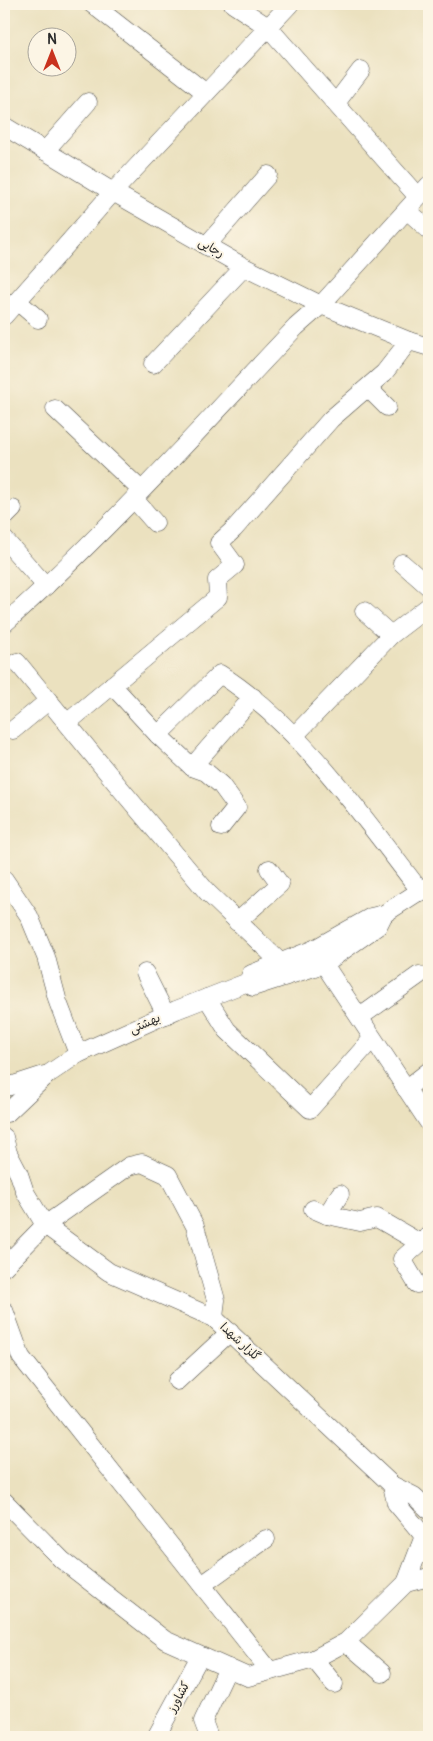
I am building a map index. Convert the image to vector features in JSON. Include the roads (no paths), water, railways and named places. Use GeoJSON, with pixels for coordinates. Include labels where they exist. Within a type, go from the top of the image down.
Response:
{"type":"FeatureCollection","features":[{"type":"Feature","properties":{"kind":"street"},"geometry":{"type":"LineString","coordinates":[[92,4],[206,93]]}},
{"type":"Feature","properties":{"kind":"street"},"geometry":{"type":"LineString","coordinates":[[233,4],[268,27],[418,197],[429,230]]}},
{"type":"Feature","properties":{"kind":"street"},"geometry":{"type":"LineString","coordinates":[[4,316],[113,192],[290,4]]}},
{"type":"Feature","properties":{"kind":"street"},"geometry":{"type":"LineString","coordinates":[[336,103],[361,70]]}},
{"type":"Feature","properties":{"kind":"street"},"geometry":{"type":"LineString","coordinates":[[45,151],[88,102]]}},
{"type":"Feature","properties":{"kind":"street","name":"رجایی"},"geometry":{"type":"LineString","coordinates":[[4,126],[113,192],[244,267],[321,305],[422,341]]}},
{"type":"Feature","properties":{"kind":"street"},"geometry":{"type":"LineString","coordinates":[[206,246],[268,175]]}},
{"type":"Feature","properties":{"kind":"street"},"geometry":{"type":"LineString","coordinates":[[4,624],[46,586],[137,495],[296,327],[321,305],[418,197]]}},
{"type":"Feature","properties":{"kind":"street"},"geometry":{"type":"LineString","coordinates":[[153,364],[244,267]]}},
{"type":"Feature","properties":{"kind":"street"},"geometry":{"type":"LineString","coordinates":[[17,301],[38,319]]}},
{"type":"Feature","properties":{"kind":"street"},"geometry":{"type":"LineString","coordinates":[[67,723],[218,597],[217,580],[235,566],[218,543],[234,529],[331,419],[422,341]]}},
{"type":"Feature","properties":{"kind":"street"},"geometry":{"type":"LineString","coordinates":[[368,388],[387,407]]}},
{"type":"Feature","properties":{"kind":"street"},"geometry":{"type":"LineString","coordinates":[[55,409],[137,495],[155,524]]}},
{"type":"Feature","properties":{"kind":"street"},"geometry":{"type":"LineString","coordinates":[[4,539],[46,586]]}},
{"type":"Feature","properties":{"kind":"street"},"geometry":{"type":"LineString","coordinates":[[402,563],[429,587]]}},
{"type":"Feature","properties":{"kind":"street"},"geometry":{"type":"LineString","coordinates":[[294,735],[391,635],[429,606]]}},
{"type":"Feature","properties":{"kind":"street"},"geometry":{"type":"LineString","coordinates":[[364,611],[391,635]]}},
{"type":"Feature","properties":{"kind":"street"},"geometry":{"type":"LineString","coordinates":[[17,662],[207,892],[281,963]]}},
{"type":"Feature","properties":{"kind":"street"},"geometry":{"type":"LineString","coordinates":[[158,735],[220,674],[244,689],[294,735],[425,889]]}},
{"type":"Feature","properties":{"kind":"street"},"geometry":{"type":"LineString","coordinates":[[112,686],[158,735],[192,767],[206,772],[221,785],[237,807],[221,827]]}},
{"type":"Feature","properties":{"kind":"street"},"geometry":{"type":"LineString","coordinates":[[192,767],[253,697]]}},
{"type":"Feature","properties":{"kind":"street"},"geometry":{"type":"LineString","coordinates":[[13,730],[48,701]]}},
{"type":"Feature","properties":{"kind":"street"},"geometry":{"type":"LineString","coordinates":[[237,922],[280,884],[269,869]]}},
{"type":"Feature","properties":{"kind":"street"},"geometry":{"type":"LineString","coordinates":[[4,879],[29,916],[46,957],[58,1002],[78,1054]]}},
{"type":"Feature","properties":{"kind":"street","name":"بهشتی"},"geometry":{"type":"LineString","coordinates":[[47,1075],[78,1054],[166,1015],[248,982],[252,974],[314,949],[370,916],[384,914],[425,889]]}},
{"type":"Feature","properties":{"kind":"street","name":"بهشتی"},"geometry":{"type":"LineString","coordinates":[[248,982],[253,987],[324,964],[378,926],[384,914]]}},
{"type":"Feature","properties":{"kind":"street"},"geometry":{"type":"LineString","coordinates":[[314,949],[429,1123]]}},
{"type":"Feature","properties":{"kind":"street"},"geometry":{"type":"LineString","coordinates":[[145,973],[166,1015]]}},
{"type":"Feature","properties":{"kind":"street"},"geometry":{"type":"LineString","coordinates":[[360,1017],[419,975]]}},
{"type":"Feature","properties":{"kind":"street"},"geometry":{"type":"LineString","coordinates":[[207,998],[227,1030],[310,1109],[372,1039]]}},
{"type":"Feature","properties":{"kind":"street"},"geometry":{"type":"LineString","coordinates":[[406,1089],[429,1071]]}},
{"type":"Feature","properties":{"kind":"street"},"geometry":{"type":"LineString","coordinates":[[4,1088],[47,1075]]}},
{"type":"Feature","properties":{"kind":"street"},"geometry":{"type":"LineString","coordinates":[[5,1112],[47,1075]]}},
{"type":"Feature","properties":{"kind":"street"},"geometry":{"type":"LineString","coordinates":[[4,1137],[8,1153],[26,1192]]}},
{"type":"Feature","properties":{"kind":"street"},"geometry":{"type":"LineString","coordinates":[[4,1267],[44,1225],[128,1166],[142,1164],[168,1176],[195,1226],[216,1300],[214,1318]]}},
{"type":"Feature","properties":{"kind":"street"},"geometry":{"type":"LineString","coordinates":[[4,1171],[26,1192]]}},
{"type":"Feature","properties":{"kind":"street","name":"گلزار شهدا"},"geometry":{"type":"LineString","coordinates":[[26,1192],[44,1225],[109,1272],[214,1318],[392,1485],[414,1496],[429,1510]]}},
{"type":"Feature","properties":{"kind":"street"},"geometry":{"type":"LineString","coordinates":[[340,1194],[320,1212],[360,1222],[377,1218],[425,1240],[402,1259],[417,1284]]}},
{"type":"Feature","properties":{"kind":"street"},"geometry":{"type":"LineString","coordinates":[[4,1310],[21,1357],[270,1671]]}},
{"type":"Feature","properties":{"kind":"street"},"geometry":{"type":"LineString","coordinates":[[177,1381],[230,1332]]}},
{"type":"Feature","properties":{"kind":"street","name":"گلزار شهدا"},"geometry":{"type":"LineString","coordinates":[[392,1485],[396,1503],[427,1537]]}},
{"type":"Feature","properties":{"kind":"street"},"geometry":{"type":"LineString","coordinates":[[4,1501],[62,1560],[165,1640],[248,1677],[314,1659],[346,1642],[406,1583],[427,1537]]}},
{"type":"Feature","properties":{"kind":"street"},"geometry":{"type":"LineString","coordinates":[[202,1585],[266,1539]]}},
{"type":"Feature","properties":{"kind":"street"},"geometry":{"type":"LineString","coordinates":[[406,1583],[429,1577]]}},
{"type":"Feature","properties":{"kind":"street"},"geometry":{"type":"LineString","coordinates":[[346,1642],[382,1673]]}},
{"type":"Feature","properties":{"kind":"street","name":"کشاورز"},"geometry":{"type":"LineString","coordinates":[[156,1737],[200,1656]]}},
{"type":"Feature","properties":{"kind":"street"},"geometry":{"type":"LineString","coordinates":[[314,1659],[334,1684]]}},
{"type":"Feature","properties":{"kind":"street"},"geometry":{"type":"LineString","coordinates":[[209,1737],[203,1721],[228,1668]]}}]}
